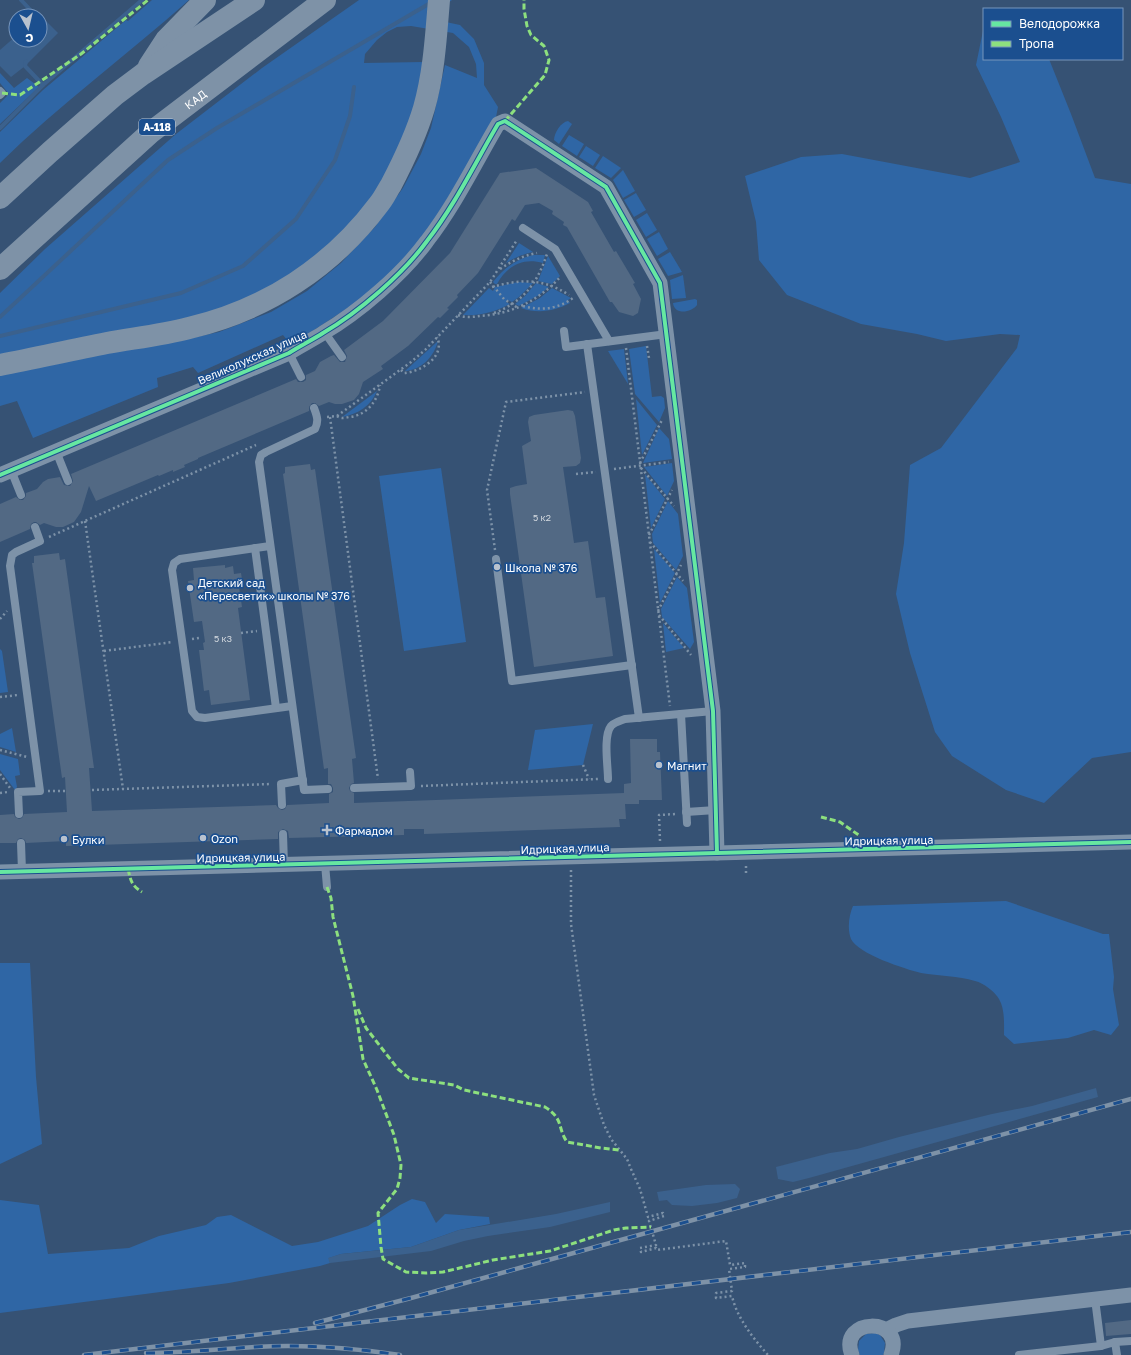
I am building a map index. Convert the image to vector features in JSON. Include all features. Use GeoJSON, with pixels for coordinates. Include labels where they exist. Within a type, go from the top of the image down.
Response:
{"type":"FeatureCollection","features":[{"type":"Feature","properties":{"kind":"highway"},"geometry":{"type":"LineString","coordinates":[[143,74],[166,40],[205,0]]}},
{"type":"Feature","properties":{"kind":"highway"},"geometry":{"type":"LineString","coordinates":[[0,198],[109,100],[143,74],[254,0]]}},
{"type":"Feature","properties":{"kind":"highway","name":"КАД"},"geometry":{"type":"LineString","coordinates":[[0,269],[150,133],[326,0]]}},
{"type":"Feature","properties":{"kind":"highway"},"geometry":{"type":"LineString","coordinates":[[0,365],[81,348],[190,328],[241,312],[265,301],[297,283],[327,261],[353,235],[380,203],[412,143],[424,108],[434,62],[439,0]]}},
{"type":"Feature","properties":{"kind":"street","name":"Великолукская улица"},"geometry":{"type":"LineString","coordinates":[[5,472],[289,352],[325,333],[384,288],[427,242],[451,206],[498,124],[505,121],[606,187],[660,283],[666,334]]}},
{"type":"Feature","properties":{"kind":"street"},"geometry":{"type":"LineString","coordinates":[[666,334],[713,711],[717,853]]}},
{"type":"Feature","properties":{"kind":"street","name":"Идрицкая улица"},"geometry":{"type":"LineString","coordinates":[[0,872],[1131,842]]}},
{"type":"Feature","properties":{"kind":"street"},"geometry":{"type":"LineString","coordinates":[[886,1330],[908,1321],[1131,1295]]}},
{"type":"Feature","properties":{"kind":"street"},"geometry":{"type":"LineString","coordinates":[[852,1355],[850,1345],[858,1330],[875,1325],[886,1330],[893,1341],[891,1355]]}},
{"type":"Feature","properties":{"kind":"lane"},"geometry":{"type":"LineString","coordinates":[[0,91],[2,93],[0,95]]}},
{"type":"Feature","properties":{"kind":"lane"},"geometry":{"type":"LineString","coordinates":[[523,228],[555,249],[609,341]]}},
{"type":"Feature","properties":{"kind":"lane"},"geometry":{"type":"LineString","coordinates":[[564,331],[566,347],[666,334]]}},
{"type":"Feature","properties":{"kind":"lane"},"geometry":{"type":"LineString","coordinates":[[325,333],[342,357]]}},
{"type":"Feature","properties":{"kind":"lane"},"geometry":{"type":"LineString","coordinates":[[587,344],[639,718]]}},
{"type":"Feature","properties":{"kind":"lane"},"geometry":{"type":"LineString","coordinates":[[289,352],[301,377]]}},
{"type":"Feature","properties":{"kind":"lane"},"geometry":{"type":"LineString","coordinates":[[314,408],[318,418],[315,429],[266,452],[260,458],[259,462],[304,790],[328,789]]}},
{"type":"Feature","properties":{"kind":"lane"},"geometry":{"type":"LineString","coordinates":[[56,451],[68,481]]}},
{"type":"Feature","properties":{"kind":"lane"},"geometry":{"type":"LineString","coordinates":[[5,472],[21,495]]}},
{"type":"Feature","properties":{"kind":"lane"},"geometry":{"type":"LineString","coordinates":[[19,814],[18,792],[40,791],[10,566],[12,555],[40,541],[34,527]]}},
{"type":"Feature","properties":{"kind":"lane"},"geometry":{"type":"LineString","coordinates":[[270,546],[180,559],[174,563],[172,570],[192,711],[197,716],[205,718],[292,706]]}},
{"type":"Feature","properties":{"kind":"lane"},"geometry":{"type":"LineString","coordinates":[[255,548],[276,708]]}},
{"type":"Feature","properties":{"kind":"lane"},"geometry":{"type":"LineString","coordinates":[[496,559],[512,681],[632,665]]}},
{"type":"Feature","properties":{"kind":"lane"},"geometry":{"type":"LineString","coordinates":[[608,779],[608,732],[617,722],[625,719],[713,711]]}},
{"type":"Feature","properties":{"kind":"lane"},"geometry":{"type":"LineString","coordinates":[[681,714],[686,822]]}},
{"type":"Feature","properties":{"kind":"lane"},"geometry":{"type":"LineString","coordinates":[[354,788],[410,786],[410,772]]}},
{"type":"Feature","properties":{"kind":"lane"},"geometry":{"type":"LineString","coordinates":[[282,805],[281,784],[303,780]]}},
{"type":"Feature","properties":{"kind":"lane"},"geometry":{"type":"LineString","coordinates":[[686,812],[716,810]]}},
{"type":"Feature","properties":{"kind":"lane"},"geometry":{"type":"LineString","coordinates":[[282,834],[284,865]]}},
{"type":"Feature","properties":{"kind":"lane"},"geometry":{"type":"LineString","coordinates":[[21,843],[22,871]]}},
{"type":"Feature","properties":{"kind":"lane"},"geometry":{"type":"LineString","coordinates":[[326,864],[326,887]]}},
{"type":"Feature","properties":{"kind":"lane"},"geometry":{"type":"LineString","coordinates":[[1095,1299],[1101,1346]]}},
{"type":"Feature","properties":{"kind":"lane"},"geometry":{"type":"LineString","coordinates":[[1019,1355],[1101,1346],[1115,1342],[1131,1341]]}},
{"type":"Feature","properties":{"kind":"lane"},"geometry":{"type":"LineString","coordinates":[[1115,1342],[1117,1355]]}},
{"type":"Feature","properties":{"kind":"path"},"geometry":{"type":"LineString","coordinates":[[380,385],[379,393],[374,403],[362,413],[353,417],[345,418],[340,418],[337,416],[380,385],[401,370],[438,337],[490,282],[517,240]]}},
{"type":"Feature","properties":{"kind":"path"},"geometry":{"type":"LineString","coordinates":[[498,270],[515,259],[537,253]]}},
{"type":"Feature","properties":{"kind":"path"},"geometry":{"type":"LineString","coordinates":[[487,316],[512,304],[530,290],[540,274],[547,254]]}},
{"type":"Feature","properties":{"kind":"path"},"geometry":{"type":"LineString","coordinates":[[458,315],[468,317],[487,316],[504,313],[518,308],[539,297],[562,276]]}},
{"type":"Feature","properties":{"kind":"path"},"geometry":{"type":"LineString","coordinates":[[490,282],[492,287],[518,308]]}},
{"type":"Feature","properties":{"kind":"path"},"geometry":{"type":"LineString","coordinates":[[492,287],[510,282],[535,282],[552,286],[574,298],[566,303],[545,309],[533,309],[523,306]]}},
{"type":"Feature","properties":{"kind":"path"},"geometry":{"type":"LineString","coordinates":[[401,370],[404,373],[419,370],[426,366],[432,360],[439,346],[438,337]]}},
{"type":"Feature","properties":{"kind":"path"},"geometry":{"type":"LineString","coordinates":[[647,345],[649,358]]}},
{"type":"Feature","properties":{"kind":"path"},"geometry":{"type":"LineString","coordinates":[[626,347],[670,709]]}},
{"type":"Feature","properties":{"kind":"path"},"geometry":{"type":"LineString","coordinates":[[496,559],[487,490],[506,402],[593,390]]}},
{"type":"Feature","properties":{"kind":"path"},"geometry":{"type":"LineString","coordinates":[[640,465],[664,415]]}},
{"type":"Feature","properties":{"kind":"path"},"geometry":{"type":"LineString","coordinates":[[330,416],[379,787]]}},
{"type":"Feature","properties":{"kind":"path"},"geometry":{"type":"LineString","coordinates":[[40,541],[260,443]]}},
{"type":"Feature","properties":{"kind":"path"},"geometry":{"type":"LineString","coordinates":[[576,474],[673,461]]}},
{"type":"Feature","properties":{"kind":"path"},"geometry":{"type":"LineString","coordinates":[[640,465],[676,508]]}},
{"type":"Feature","properties":{"kind":"path"},"geometry":{"type":"LineString","coordinates":[[649,536],[673,488]]}},
{"type":"Feature","properties":{"kind":"path"},"geometry":{"type":"LineString","coordinates":[[85,521],[123,789]]}},
{"type":"Feature","properties":{"kind":"path"},"geometry":{"type":"LineString","coordinates":[[650,542],[685,583]]}},
{"type":"Feature","properties":{"kind":"path"},"geometry":{"type":"LineString","coordinates":[[658,613],[682,562]]}},
{"type":"Feature","properties":{"kind":"path"},"geometry":{"type":"LineString","coordinates":[[658,613],[693,656]]}},
{"type":"Feature","properties":{"kind":"path"},"geometry":{"type":"LineString","coordinates":[[104,652],[199,638]]}},
{"type":"Feature","properties":{"kind":"path"},"geometry":{"type":"LineString","coordinates":[[0,696],[27,694]]}},
{"type":"Feature","properties":{"kind":"path"},"geometry":{"type":"LineString","coordinates":[[0,750],[36,760]]}},
{"type":"Feature","properties":{"kind":"path"},"geometry":{"type":"LineString","coordinates":[[583,765],[589,779]]}},
{"type":"Feature","properties":{"kind":"path"},"geometry":{"type":"LineString","coordinates":[[0,774],[13,792]]}},
{"type":"Feature","properties":{"kind":"path"},"geometry":{"type":"LineString","coordinates":[[410,786],[608,779]]}},
{"type":"Feature","properties":{"kind":"path"},"geometry":{"type":"LineString","coordinates":[[92,790],[281,784]]}},
{"type":"Feature","properties":{"kind":"path"},"geometry":{"type":"LineString","coordinates":[[40,791],[66,791]]}},
{"type":"Feature","properties":{"kind":"path"},"geometry":{"type":"LineString","coordinates":[[660,855],[659,815],[676,815],[676,808]]}},
{"type":"Feature","properties":{"kind":"path"},"geometry":{"type":"LineString","coordinates":[[571,867],[571,924],[594,1095],[604,1125],[611,1139],[627,1159],[632,1169],[640,1189],[648,1217],[662,1213],[664,1216],[649,1220],[656,1245],[640,1248],[641,1252],[656,1248],[657,1250],[726,1241],[730,1265],[745,1263],[745,1267],[730,1269],[732,1291],[716,1293],[716,1298],[732,1296],[738,1313],[768,1355]]}},
{"type":"Feature","properties":{"kind":"shaded area"},"geometry":{"type":"Polygon","coordinates":[[[152,0],[189,0],[69,100],[0,163],[0,132],[43,90],[152,0]]]}},
{"type":"Feature","properties":{"kind":"shaded area"},"geometry":{"type":"Polygon","coordinates":[[[359,0],[452,0],[427,18],[460,25],[474,39],[484,63],[484,85],[498,107],[495,122],[424,236],[381,283],[360,300],[291,345],[283,335],[198,373],[193,367],[157,378],[158,387],[33,438],[17,401],[0,406],[0,374],[50,362],[178,341],[219,332],[271,312],[307,291],[341,263],[375,227],[403,188],[421,154],[431,128],[445,65],[477,78],[476,64],[469,47],[453,33],[411,26],[397,27],[387,32],[377,40],[365,54],[364,63],[424,62],[416,111],[375,197],[324,256],[239,307],[0,360],[0,293],[45,249],[176,134],[262,68],[359,0]]]}},
{"type":"Feature","properties":{"kind":"shaded area"},"geometry":{"type":"Polygon","coordinates":[[[48,23],[58,33],[48,43],[48,23]]]}},
{"type":"Feature","properties":{"kind":"shaded area"},"geometry":{"type":"Polygon","coordinates":[[[983,31],[983,60],[1049,60],[1095,178],[1131,184],[1131,752],[1092,758],[1044,803],[1006,790],[952,756],[935,732],[910,653],[896,594],[904,543],[910,465],[941,448],[1017,348],[1020,335],[1000,334],[946,341],[861,324],[787,295],[759,260],[756,222],[745,176],[801,157],[842,154],[970,178],[1020,162],[1001,117],[976,65],[983,31]]]}},
{"type":"Feature","properties":{"kind":"shaded area"},"geometry":{"type":"Polygon","coordinates":[[[8,43],[8,48],[43,48],[25,66],[11,77],[0,66],[0,50],[8,43]]]}},
{"type":"Feature","properties":{"kind":"shaded area"},"geometry":{"type":"Polygon","coordinates":[[[0,73],[14,88],[27,78],[39,87],[0,124],[0,103],[9,94],[0,83],[0,73]]]}},
{"type":"Feature","properties":{"kind":"shaded area"},"geometry":{"type":"Polygon","coordinates":[[[568,121],[572,124],[559,144],[554,140],[555,134],[560,126],[568,121]]]}},
{"type":"Feature","properties":{"kind":"shaded area"},"geometry":{"type":"Polygon","coordinates":[[[569,135],[584,144],[577,156],[562,146],[569,135]]]}},
{"type":"Feature","properties":{"kind":"shaded area"},"geometry":{"type":"Polygon","coordinates":[[[586,146],[600,155],[593,166],[579,157],[586,146]]]}},
{"type":"Feature","properties":{"kind":"shaded area"},"geometry":{"type":"Polygon","coordinates":[[[603,156],[621,168],[611,178],[595,168],[603,156]]]}},
{"type":"Feature","properties":{"kind":"shaded area"},"geometry":{"type":"Polygon","coordinates":[[[623,170],[635,191],[623,198],[613,180],[623,170]]]}},
{"type":"Feature","properties":{"kind":"shaded area"},"geometry":{"type":"Polygon","coordinates":[[[636,193],[646,210],[634,217],[624,200],[636,193]]]}},
{"type":"Feature","properties":{"kind":"shaded area"},"geometry":{"type":"Polygon","coordinates":[[[647,213],[657,230],[646,237],[636,220],[647,213]]]}},
{"type":"Feature","properties":{"kind":"shaded area"},"geometry":{"type":"Polygon","coordinates":[[[659,232],[668,249],[657,256],[647,239],[659,232]]]}},
{"type":"Feature","properties":{"kind":"shaded area"},"geometry":{"type":"Polygon","coordinates":[[[519,243],[533,252],[519,256],[506,263],[519,243]]]}},
{"type":"Feature","properties":{"kind":"shaded area"},"geometry":{"type":"Polygon","coordinates":[[[670,252],[682,272],[668,276],[658,259],[670,252]]]}},
{"type":"Feature","properties":{"kind":"shaded area"},"geometry":{"type":"Polygon","coordinates":[[[533,255],[545,255],[543,263],[529,261],[516,264],[506,272],[497,284],[493,282],[511,265],[521,259],[533,255]]]}},
{"type":"Feature","properties":{"kind":"shaded area"},"geometry":{"type":"Polygon","coordinates":[[[548,256],[560,276],[552,284],[538,281],[548,256]]]}},
{"type":"Feature","properties":{"kind":"shaded area"},"geometry":{"type":"Polygon","coordinates":[[[683,275],[686,298],[672,299],[670,280],[683,275]]]}},
{"type":"Feature","properties":{"kind":"shaded area"},"geometry":{"type":"Polygon","coordinates":[[[518,282],[533,283],[512,302],[508,300],[506,302],[510,304],[504,307],[481,314],[463,315],[489,288],[493,291],[495,287],[518,282]]]}},
{"type":"Feature","properties":{"kind":"shaded area"},"geometry":{"type":"Polygon","coordinates":[[[536,283],[549,287],[539,295],[519,306],[515,304],[525,296],[536,283]]]}},
{"type":"Feature","properties":{"kind":"shaded area"},"geometry":{"type":"Polygon","coordinates":[[[552,288],[571,298],[568,300],[570,303],[546,311],[534,311],[521,308],[540,298],[552,288]]]}},
{"type":"Feature","properties":{"kind":"shaded area"},"geometry":{"type":"Polygon","coordinates":[[[695,299],[697,300],[697,305],[691,310],[683,312],[676,310],[674,307],[673,303],[695,299]]]}},
{"type":"Feature","properties":{"kind":"shaded area"},"geometry":{"type":"Polygon","coordinates":[[[438,341],[436,347],[426,362],[416,368],[405,371],[438,341]]]}},
{"type":"Feature","properties":{"kind":"shaded area"},"geometry":{"type":"Polygon","coordinates":[[[646,346],[652,397],[661,396],[664,398],[665,408],[659,422],[635,394],[629,349],[646,346]]]}},
{"type":"Feature","properties":{"kind":"shaded area"},"geometry":{"type":"Polygon","coordinates":[[[624,349],[628,384],[608,351],[624,349]]]}},
{"type":"Feature","properties":{"kind":"shaded area"},"geometry":{"type":"Polygon","coordinates":[[[377,391],[368,405],[353,414],[342,417],[377,391]]]}},
{"type":"Feature","properties":{"kind":"shaded area"},"geometry":{"type":"Polygon","coordinates":[[[636,399],[657,425],[642,455],[636,399]]]}},
{"type":"Feature","properties":{"kind":"shaded area"},"geometry":{"type":"Polygon","coordinates":[[[659,428],[669,439],[672,459],[643,463],[659,428]]]}},
{"type":"Feature","properties":{"kind":"shaded area"},"geometry":{"type":"Polygon","coordinates":[[[672,463],[674,481],[667,496],[644,467],[672,463]]]}},
{"type":"Feature","properties":{"kind":"shaded area"},"geometry":{"type":"Polygon","coordinates":[[[441,468],[466,642],[404,651],[379,476],[441,468]]]}},
{"type":"Feature","properties":{"kind":"shaded area"},"geometry":{"type":"Polygon","coordinates":[[[645,474],[665,499],[651,528],[645,474]]]}},
{"type":"Feature","properties":{"kind":"shaded area"},"geometry":{"type":"Polygon","coordinates":[[[668,501],[678,514],[683,556],[676,570],[653,543],[652,534],[668,501]]]}},
{"type":"Feature","properties":{"kind":"shaded area"},"geometry":{"type":"Polygon","coordinates":[[[654,549],[675,573],[660,603],[654,549]]]}},
{"type":"Feature","properties":{"kind":"shaded area"},"geometry":{"type":"Polygon","coordinates":[[[677,577],[687,588],[694,642],[690,649],[662,617],[661,609],[677,577]]]}},
{"type":"Feature","properties":{"kind":"shaded area"},"geometry":{"type":"Polygon","coordinates":[[[663,623],[684,648],[666,652],[663,623]]]}},
{"type":"Feature","properties":{"kind":"shaded area"},"geometry":{"type":"Polygon","coordinates":[[[0,649],[2,651],[8,692],[0,693],[0,649]]]}},
{"type":"Feature","properties":{"kind":"shaded area"},"geometry":{"type":"Polygon","coordinates":[[[593,724],[583,765],[528,770],[535,730],[593,724]]]}},
{"type":"Feature","properties":{"kind":"shaded area"},"geometry":{"type":"Polygon","coordinates":[[[12,728],[16,752],[0,747],[0,734],[12,728]]]}},
{"type":"Feature","properties":{"kind":"shaded area"},"geometry":{"type":"Polygon","coordinates":[[[0,754],[18,759],[20,775],[15,776],[17,787],[15,790],[0,770],[0,754]]]}},
{"type":"Feature","properties":{"kind":"shaded area"},"geometry":{"type":"Polygon","coordinates":[[[1006,901],[1103,934],[1109,934],[1114,977],[1113,989],[1119,1025],[1111,1035],[1094,1030],[1068,1038],[1014,1044],[1004,1035],[1003,1012],[999,999],[985,986],[969,979],[921,973],[883,960],[855,945],[851,939],[849,931],[850,914],[853,906],[1006,901]]]}},
{"type":"Feature","properties":{"kind":"shaded area"},"geometry":{"type":"Polygon","coordinates":[[[0,963],[30,963],[36,1077],[42,1144],[0,1164],[0,963]]]}},
{"type":"Feature","properties":{"kind":"shaded area"},"geometry":{"type":"Polygon","coordinates":[[[1096,1088],[1098,1097],[809,1178],[793,1182],[778,1179],[776,1167],[830,1153],[857,1149],[992,1114],[1032,1106],[1096,1088]]]}},
{"type":"Feature","properties":{"kind":"shaded area"},"geometry":{"type":"Polygon","coordinates":[[[735,1184],[740,1189],[737,1198],[717,1203],[692,1206],[672,1205],[667,1200],[659,1201],[657,1192],[706,1185],[735,1184]]]}},
{"type":"Feature","properties":{"kind":"shaded area"},"geometry":{"type":"Polygon","coordinates":[[[412,1199],[425,1202],[436,1223],[445,1214],[489,1217],[490,1224],[459,1230],[411,1247],[341,1254],[329,1258],[330,1263],[320,1266],[229,1283],[0,1313],[0,1200],[39,1205],[48,1254],[129,1248],[159,1236],[206,1225],[217,1217],[231,1215],[292,1246],[318,1242],[368,1226],[412,1199]]]}},
{"type":"Feature","properties":{"kind":"shaded area"},"geometry":{"type":"Polygon","coordinates":[[[610,1202],[610,1212],[550,1227],[464,1241],[431,1251],[330,1263],[328,1258],[341,1254],[411,1247],[459,1230],[556,1214],[610,1202]]]}},
{"type":"Feature","properties":{"kind":"shaded area"},"geometry":{"type":"Polygon","coordinates":[[[875,1333],[880,1335],[885,1343],[883,1355],[860,1355],[858,1350],[859,1341],[866,1334],[875,1333]]]}},
{"type":"Feature","properties":{"kind":"building"},"geometry":{"type":"Polygon","coordinates":[[[536,168],[588,202],[593,211],[591,212],[614,252],[616,251],[635,283],[633,284],[641,299],[638,313],[633,316],[619,312],[612,302],[610,302],[567,227],[563,225],[564,222],[552,214],[553,211],[539,203],[525,205],[515,221],[512,219],[478,273],[447,308],[449,309],[440,318],[438,317],[408,346],[381,366],[383,369],[363,382],[359,394],[354,400],[342,404],[329,402],[319,406],[312,403],[309,407],[309,411],[198,458],[184,465],[185,467],[173,472],[173,470],[159,476],[158,475],[96,501],[89,486],[81,512],[74,522],[63,527],[56,527],[44,523],[40,525],[34,522],[31,524],[30,529],[0,542],[0,504],[16,497],[23,500],[26,493],[37,489],[48,479],[60,477],[64,485],[70,486],[73,481],[71,474],[296,379],[298,382],[303,382],[306,380],[306,375],[315,371],[320,362],[331,356],[334,355],[340,362],[345,362],[347,356],[344,350],[383,321],[450,253],[500,173],[536,168]]]}},
{"type":"Feature","properties":{"kind":"building"},"geometry":{"type":"Polygon","coordinates":[[[568,410],[573,411],[575,416],[581,458],[580,463],[576,466],[563,467],[574,543],[588,541],[596,598],[605,597],[613,656],[534,667],[510,488],[527,484],[522,446],[531,441],[528,422],[529,417],[568,410]]]}},
{"type":"Feature","properties":{"kind":"building"},"geometry":{"type":"Polygon","coordinates":[[[310,464],[311,470],[315,469],[356,758],[352,759],[354,783],[351,784],[349,788],[350,791],[354,793],[354,803],[624,793],[624,784],[631,783],[630,739],[657,739],[657,752],[660,752],[662,800],[639,800],[639,804],[625,804],[626,819],[619,819],[620,827],[424,834],[424,829],[404,829],[404,835],[289,838],[288,831],[283,829],[278,832],[278,839],[66,846],[66,841],[26,843],[25,840],[21,838],[18,839],[16,843],[0,843],[0,815],[14,814],[15,817],[19,819],[22,818],[24,814],[67,812],[65,777],[62,778],[32,563],[34,563],[34,556],[59,553],[60,560],[65,559],[94,768],[89,768],[92,811],[276,805],[282,810],[285,809],[287,805],[329,803],[329,794],[333,792],[333,788],[331,784],[328,784],[328,768],[324,769],[283,474],[285,473],[285,467],[310,464]]]}},
{"type":"Feature","properties":{"kind":"building"},"geometry":{"type":"Polygon","coordinates":[[[225,565],[225,568],[233,566],[234,574],[241,573],[243,586],[239,587],[242,607],[238,608],[250,700],[211,705],[209,690],[204,691],[199,650],[204,650],[203,643],[205,642],[202,621],[194,622],[188,581],[194,580],[193,568],[225,565]]]}},
{"type":"Feature","properties":{"kind":"building"},"geometry":{"type":"Polygon","coordinates":[[[1131,1320],[1131,1334],[1106,1336],[1105,1323],[1131,1320]]]}},
{"type":"Feature","properties":{"kind":"waterway"},"geometry":{"type":"LineString","coordinates":[[21,0],[28,8]]}},
{"type":"Feature","properties":{"kind":"waterway"},"geometry":{"type":"LineString","coordinates":[[0,128],[43,85],[142,0]]}},
{"type":"Feature","properties":{"kind":"waterway"},"geometry":{"type":"LineString","coordinates":[[0,317],[168,160],[217,128],[432,2]]}},
{"type":"Feature","properties":{"kind":"waterway"},"geometry":{"type":"LineString","coordinates":[[26,61],[25,66],[43,85]]}},
{"type":"Feature","properties":{"kind":"waterway"},"geometry":{"type":"LineString","coordinates":[[0,336],[181,293],[243,266],[296,219],[335,160],[350,116],[354,87]]}},
{"type":"Feature","properties":{"kind":"railway"},"geometry":{"type":"LineString","coordinates":[[315,1323],[411,1298],[1131,1099]]}},
{"type":"Feature","properties":{"kind":"railway"},"geometry":{"type":"LineString","coordinates":[[84,1355],[1131,1232]]}},
{"type":"Feature","properties":{"kind":"railway"},"geometry":{"type":"LineString","coordinates":[[146,1353],[187,1352],[273,1346],[310,1346],[364,1350],[400,1355]]}},
{"type":"Feature","properties":{"kind":"marked path"},"geometry":{"type":"LineString","coordinates":[[2,93],[20,95],[81,54],[148,0]]}},
{"type":"Feature","properties":{"kind":"marked path"},"geometry":{"type":"LineString","coordinates":[[505,121],[545,75],[549,60],[544,46],[531,35],[527,26],[524,0]]}},
{"type":"Feature","properties":{"kind":"marked path"},"geometry":{"type":"LineString","coordinates":[[821,817],[840,822],[860,836]]}},
{"type":"Feature","properties":{"kind":"marked path"},"geometry":{"type":"LineString","coordinates":[[128,869],[132,882],[142,892]]}},
{"type":"Feature","properties":{"kind":"marked path"},"geometry":{"type":"LineString","coordinates":[[327,887],[331,898],[333,917],[353,996],[363,1059],[377,1090],[394,1135],[401,1165],[397,1189],[378,1213],[383,1259],[406,1272],[443,1272],[493,1260],[550,1251],[614,1230],[651,1227]]}},
{"type":"Feature","properties":{"kind":"marked path"},"geometry":{"type":"LineString","coordinates":[[358,1009],[366,1028],[398,1069],[409,1078],[454,1085],[464,1090],[545,1107],[558,1119],[567,1142],[619,1150]]}},
{"type":"Feature","properties":{"kind":"cycle path"},"geometry":{"type":"LineString","coordinates":[[0,475],[289,353],[337,324],[380,292],[417,254],[447,213],[498,124],[505,121],[606,187],[660,283],[713,711],[717,853]]}},
{"type":"Feature","properties":{"kind":"cycle path"},"geometry":{"type":"LineString","coordinates":[[0,872],[1131,842]]}},
{"type":"Feature","properties":{"kind":"place","name":"Школа № 376"},"geometry":{"type":"Point","coordinates":[497,567]}},
{"type":"Feature","properties":{"kind":"place","name":"Детский сад «Пересветик» школы № 376"},"geometry":{"type":"Point","coordinates":[190,588]}},
{"type":"Feature","properties":{"kind":"place","name":"Магнит"},"geometry":{"type":"Point","coordinates":[659,765]}},
{"type":"Feature","properties":{"kind":"place","name":"Фармадом"},"geometry":{"type":"Point","coordinates":[327,830]}},
{"type":"Feature","properties":{"kind":"place","name":"Ozon"},"geometry":{"type":"Point","coordinates":[203,838]}},
{"type":"Feature","properties":{"kind":"place","name":"Булки"},"geometry":{"type":"Point","coordinates":[64,839]}}]}
